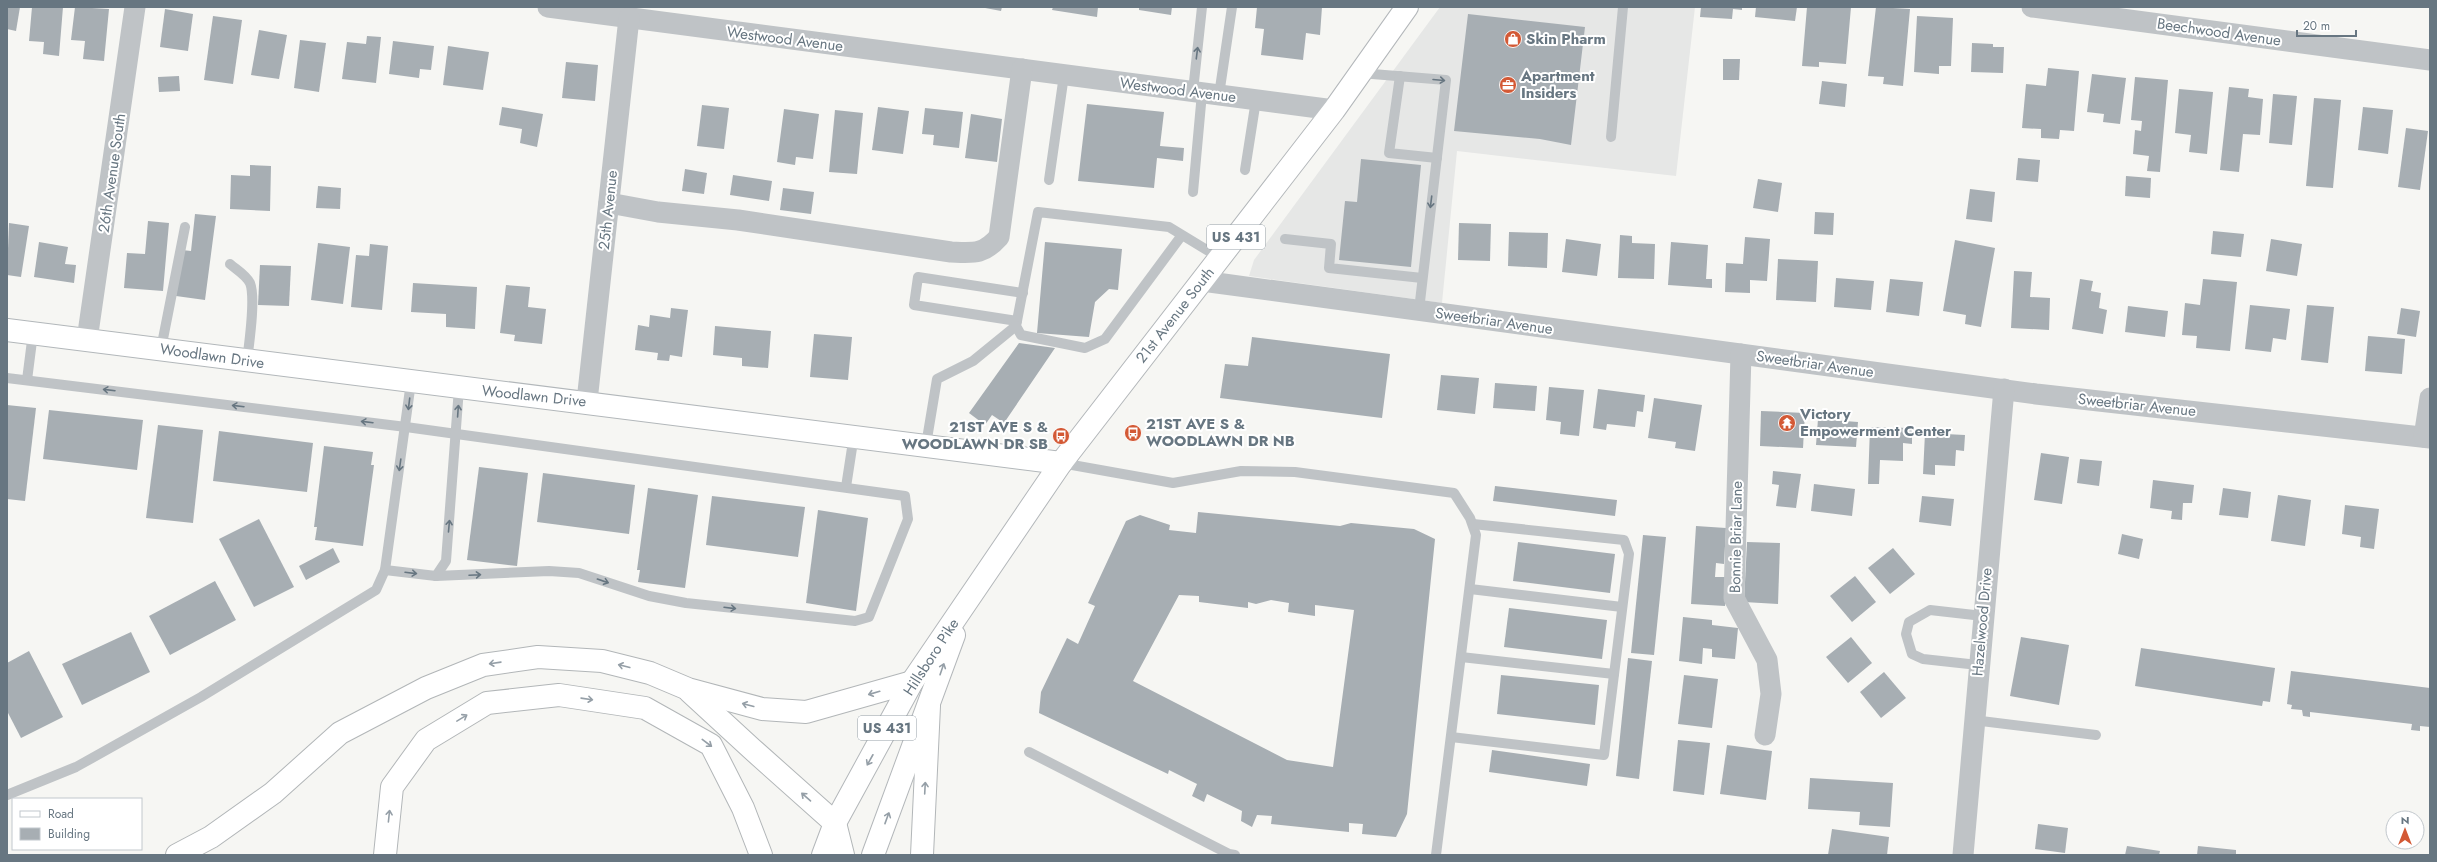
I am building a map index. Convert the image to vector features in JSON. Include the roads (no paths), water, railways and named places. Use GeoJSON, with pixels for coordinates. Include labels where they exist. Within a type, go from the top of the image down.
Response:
{"type":"FeatureCollection","features":[{"type":"Feature","properties":{"kind":"main road","name":"21st Avenue South"},"geometry":{"type":"LineString","coordinates":[[963,608],[1061,463],[1334,110],[1407,7]]}},
{"type":"Feature","properties":{"kind":"main road","name":"Woodlawn Drive"},"geometry":{"type":"LineString","coordinates":[[7,330],[459,388],[588,402],[854,435],[1061,463]]}},
{"type":"Feature","properties":{"kind":"main road","name":"Hillsboro Pike"},"geometry":{"type":"LineString","coordinates":[[823,855],[836,823],[912,682],[963,608]]}},
{"type":"Feature","properties":{"kind":"main road","name":"Hillsboro Pike"},"geometry":{"type":"LineString","coordinates":[[873,855],[929,706],[963,608]]}},
{"type":"Feature","properties":{"kind":"main road"},"geometry":{"type":"LineString","coordinates":[[176,855],[211,837],[273,793],[340,733],[426,688],[483,665],[538,657],[602,661],[650,673],[688,690],[762,709],[806,712],[912,682]]}},
{"type":"Feature","properties":{"kind":"main road"},"geometry":{"type":"LineString","coordinates":[[688,690],[836,823],[843,855]]}},
{"type":"Feature","properties":{"kind":"main road"},"geometry":{"type":"LineString","coordinates":[[385,855],[392,787],[426,740],[487,703],[559,695],[645,708],[711,745],[744,808],[761,855]]}},
{"type":"Feature","properties":{"kind":"main road"},"geometry":{"type":"LineString","coordinates":[[922,855],[929,706]]}},
{"type":"Feature","properties":{"kind":"street","name":"26th Avenue South"},"geometry":{"type":"LineString","coordinates":[[87,340],[135,7]]}},
{"type":"Feature","properties":{"kind":"street","name":"Westwood Avenue"},"geometry":{"type":"LineString","coordinates":[[548,7],[1334,110]]}},
{"type":"Feature","properties":{"kind":"street","name":"Beechwood Avenue"},"geometry":{"type":"LineString","coordinates":[[2032,7],[2430,60]]}},
{"type":"Feature","properties":{"kind":"street","name":"25th Avenue"},"geometry":{"type":"LineString","coordinates":[[588,402],[629,18]]}},
{"type":"Feature","properties":{"kind":"street"},"geometry":{"type":"LineString","coordinates":[[609,203],[658,212],[738,220],[951,252],[970,253],[988,250],[999,237],[1022,69]]}},
{"type":"Feature","properties":{"kind":"street","name":"Sweetbriar Avenue"},"geometry":{"type":"LineString","coordinates":[[1202,281],[2004,389],[2427,438]]}},
{"type":"Feature","properties":{"kind":"street","name":"Bonnie Briar Lane"},"geometry":{"type":"LineString","coordinates":[[1741,354],[1734,598],[1767,660],[1771,694],[1765,735]]}},
{"type":"Feature","properties":{"kind":"street","name":"Hazelwood Drive"},"geometry":{"type":"LineString","coordinates":[[1963,855],[1973,720],[2004,389]]}},
{"type":"Feature","properties":{"kind":"street"},"geometry":{"type":"LineString","coordinates":[[2427,438],[2430,398]]}},
{"type":"Feature","properties":{"kind":"lane"},"geometry":{"type":"LineString","coordinates":[[1193,192],[1205,93],[1202,7]]}},
{"type":"Feature","properties":{"kind":"lane"},"geometry":{"type":"LineString","coordinates":[[1205,93],[1232,7]]}},
{"type":"Feature","properties":{"kind":"lane"},"geometry":{"type":"LineString","coordinates":[[1611,136],[1624,7]]}},
{"type":"Feature","properties":{"kind":"lane"},"geometry":{"type":"LineString","coordinates":[[1360,73],[1446,80],[1418,310]]}},
{"type":"Feature","properties":{"kind":"lane"},"geometry":{"type":"LineString","coordinates":[[1049,180],[1064,75]]}},
{"type":"Feature","properties":{"kind":"lane"},"geometry":{"type":"LineString","coordinates":[[1400,76],[1389,153],[1437,158]]}},
{"type":"Feature","properties":{"kind":"lane"},"geometry":{"type":"LineString","coordinates":[[1245,170],[1256,100]]}},
{"type":"Feature","properties":{"kind":"lane"},"geometry":{"type":"LineString","coordinates":[[1182,235],[1105,339],[1085,348],[1021,335],[1017,323],[1038,212],[1169,227],[1220,258]]}},
{"type":"Feature","properties":{"kind":"lane"},"geometry":{"type":"LineString","coordinates":[[161,349],[185,227]]}},
{"type":"Feature","properties":{"kind":"lane"},"geometry":{"type":"LineString","coordinates":[[1285,239],[1331,244],[1329,268],[1422,278]]}},
{"type":"Feature","properties":{"kind":"lane"},"geometry":{"type":"LineString","coordinates":[[230,264],[245,276],[250,284],[251,301],[247,361]]}},
{"type":"Feature","properties":{"kind":"lane"},"geometry":{"type":"LineString","coordinates":[[1017,323],[914,305],[918,277],[1023,293]]}},
{"type":"Feature","properties":{"kind":"lane"},"geometry":{"type":"LineString","coordinates":[[926,445],[937,379],[973,361],[1017,323]]}},
{"type":"Feature","properties":{"kind":"lane"},"geometry":{"type":"LineString","coordinates":[[27,380],[33,333]]}},
{"type":"Feature","properties":{"kind":"lane"},"geometry":{"type":"LineString","coordinates":[[7,378],[456,433],[905,496],[908,518],[869,617],[855,621],[841,621],[686,603],[649,596],[579,573],[549,571],[436,576],[385,570]]}},
{"type":"Feature","properties":{"kind":"lane"},"geometry":{"type":"LineString","coordinates":[[7,795],[76,767],[201,697],[376,590],[385,570],[406,427],[411,382]]}},
{"type":"Feature","properties":{"kind":"lane"},"geometry":{"type":"LineString","coordinates":[[436,576],[446,561],[459,388]]}},
{"type":"Feature","properties":{"kind":"lane"},"geometry":{"type":"LineString","coordinates":[[846,487],[854,435]]}},
{"type":"Feature","properties":{"kind":"lane"},"geometry":{"type":"LineString","coordinates":[[1061,463],[1173,483],[1241,470],[1287,472],[1454,493],[1473,524],[1476,535],[1436,855]]}},
{"type":"Feature","properties":{"kind":"lane"},"geometry":{"type":"LineString","coordinates":[[1451,737],[1604,755],[1629,554],[1624,540],[1473,524]]}},
{"type":"Feature","properties":{"kind":"lane"},"geometry":{"type":"LineString","coordinates":[[1470,589],[1622,607]]}},
{"type":"Feature","properties":{"kind":"lane"},"geometry":{"type":"LineString","coordinates":[[1978,665],[1923,659],[1912,654],[1906,634],[1909,622],[1930,610],[1983,616]]}},
{"type":"Feature","properties":{"kind":"lane"},"geometry":{"type":"LineString","coordinates":[[1461,657],[1614,674]]}},
{"type":"Feature","properties":{"kind":"lane"},"geometry":{"type":"LineString","coordinates":[[1973,720],[2096,735]]}},
{"type":"Feature","properties":{"kind":"lane"},"geometry":{"type":"LineString","coordinates":[[1029,752],[1229,854],[1235,855]]}},
{"type":"Feature","properties":{"kind":"place","name":"Skin Pharm"},"geometry":{"type":"Point","coordinates":[1513,39]}},
{"type":"Feature","properties":{"kind":"place","name":"Apartment Insiders"},"geometry":{"type":"Point","coordinates":[1508,85]}},
{"type":"Feature","properties":{"kind":"place","name":"Victory Empowerment Center"},"geometry":{"type":"Point","coordinates":[1787,423]}},
{"type":"Feature","properties":{"kind":"place","name":"21ST AVE S & WOODLAWN DR NB"},"geometry":{"type":"Point","coordinates":[1133,433]}},
{"type":"Feature","properties":{"kind":"place","name":"21ST AVE S & WOODLAWN DR SB"},"geometry":{"type":"Point","coordinates":[1061,436]}}]}
